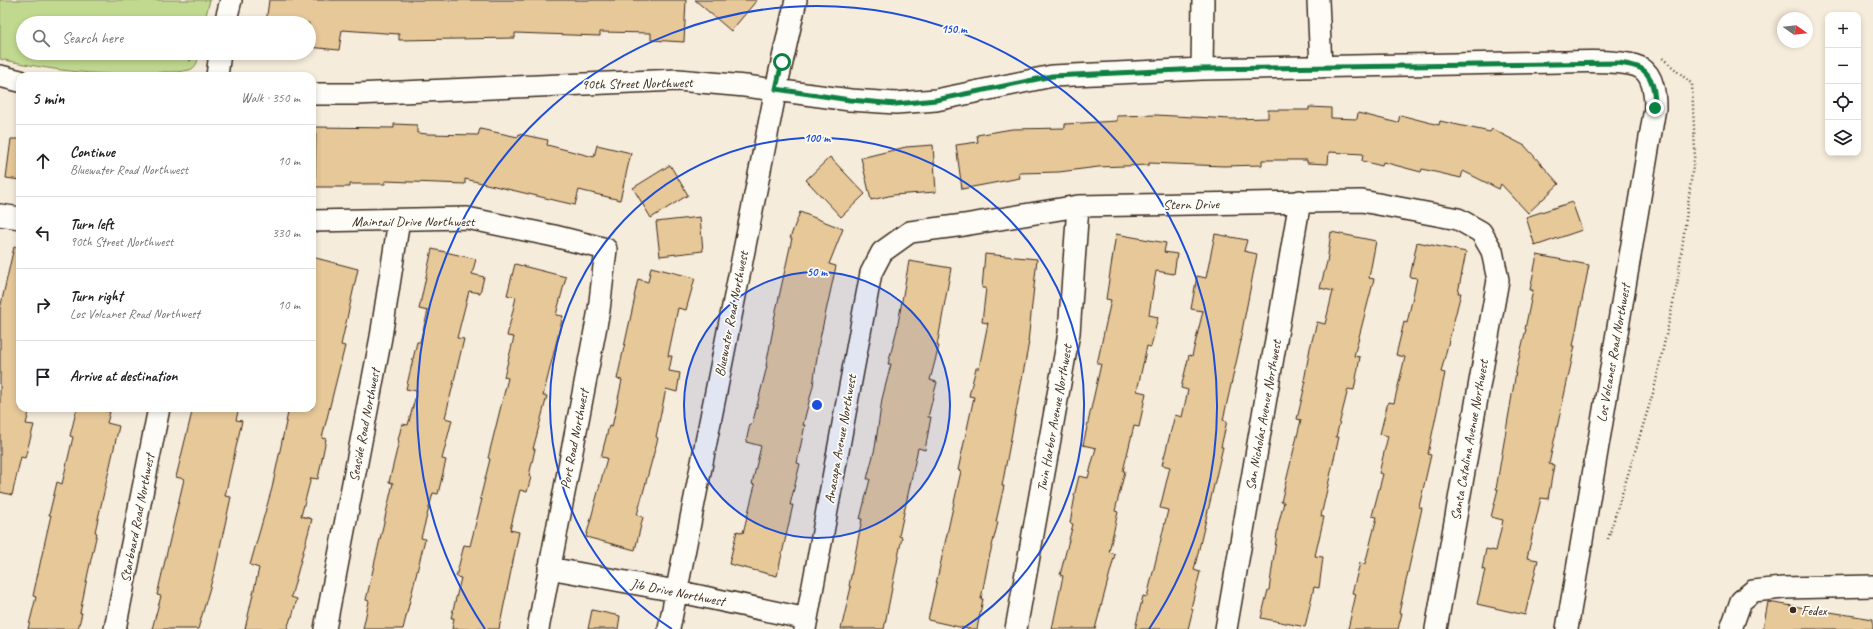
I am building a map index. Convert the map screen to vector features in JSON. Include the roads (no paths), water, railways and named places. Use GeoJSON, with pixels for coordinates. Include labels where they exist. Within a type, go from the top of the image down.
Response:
{"type":"FeatureCollection","features":[{"type":"Feature","properties":{"kind":"street"},"geometry":{"type":"LineString","coordinates":[[227,16],[231,0]]}},
{"type":"Feature","properties":{"kind":"street","name":"Bluewater Road Northwest"},"geometry":{"type":"LineString","coordinates":[[669,629],[776,89],[796,0]]}},
{"type":"Feature","properties":{"kind":"street"},"geometry":{"type":"LineString","coordinates":[[1202,69],[1203,0]]}},
{"type":"Feature","properties":{"kind":"street"},"geometry":{"type":"LineString","coordinates":[[1318,0],[1321,67]]}},
{"type":"Feature","properties":{"kind":"street"},"geometry":{"type":"LineString","coordinates":[[218,72],[219,60]]}},
{"type":"Feature","properties":{"kind":"street","name":"90th Street Northwest"},"geometry":{"type":"LineString","coordinates":[[316,94],[356,94],[678,80],[776,89],[850,100],[896,104],[936,100],[1052,76],[1202,69],[1619,63],[1641,68],[1650,78]]}},
{"type":"Feature","properties":{"kind":"street"},"geometry":{"type":"LineString","coordinates":[[0,76],[16,80]]}},
{"type":"Feature","properties":{"kind":"street","name":"Los Volcanes Road Northwest"},"geometry":{"type":"LineString","coordinates":[[1567,629],[1655,108],[1655,92],[1650,78]]}},
{"type":"Feature","properties":{"kind":"street","name":"Stern Drive"},"geometry":{"type":"LineString","coordinates":[[882,252],[910,232],[964,225],[1078,206],[1300,201],[1362,201],[1458,219],[1481,232],[1492,251]]}},
{"type":"Feature","properties":{"kind":"street","name":"San Nicholas Avenue Northwest"},"geometry":{"type":"LineString","coordinates":[[1226,629],[1300,201]]}},
{"type":"Feature","properties":{"kind":"street","name":"Twin Harbor Avenue Northwest"},"geometry":{"type":"LineString","coordinates":[[1016,629],[1069,333],[1078,206]]}},
{"type":"Feature","properties":{"kind":"street"},"geometry":{"type":"LineString","coordinates":[[0,215],[16,217]]}},
{"type":"Feature","properties":{"kind":"street","name":"Mainsail Drive Northwest"},"geometry":{"type":"LineString","coordinates":[[316,221],[467,218],[554,236],[606,249]]}},
{"type":"Feature","properties":{"kind":"street","name":"Seaside Road Northwest"},"geometry":{"type":"LineString","coordinates":[[325,629],[381,337],[399,220]]}},
{"type":"Feature","properties":{"kind":"street","name":"Port Road Northwest"},"geometry":{"type":"LineString","coordinates":[[538,629],[599,310],[606,249]]}},
{"type":"Feature","properties":{"kind":"street","name":"Santa Catalina Avenue Northwest"},"geometry":{"type":"LineString","coordinates":[[1436,629],[1498,280],[1492,251]]}},
{"type":"Feature","properties":{"kind":"street","name":"Anacapa Avenue Northwest"},"geometry":{"type":"LineString","coordinates":[[806,624],[870,273],[882,252]]}},
{"type":"Feature","properties":{"kind":"street","name":"Starboard Road Northwest"},"geometry":{"type":"LineString","coordinates":[[115,629],[158,412]]}},
{"type":"Feature","properties":{"kind":"street","name":"Jib Drive Northwest"},"geometry":{"type":"LineString","coordinates":[[549,568],[676,591],[806,624]]}},
{"type":"Feature","properties":{"kind":"street"},"geometry":{"type":"LineString","coordinates":[[1731,629],[1741,601],[1753,591],[1783,588],[1873,586]]}},
{"type":"Feature","properties":{"kind":"place","name":"Fedex"},"geometry":{"type":"Point","coordinates":[1793,610]}}]}
